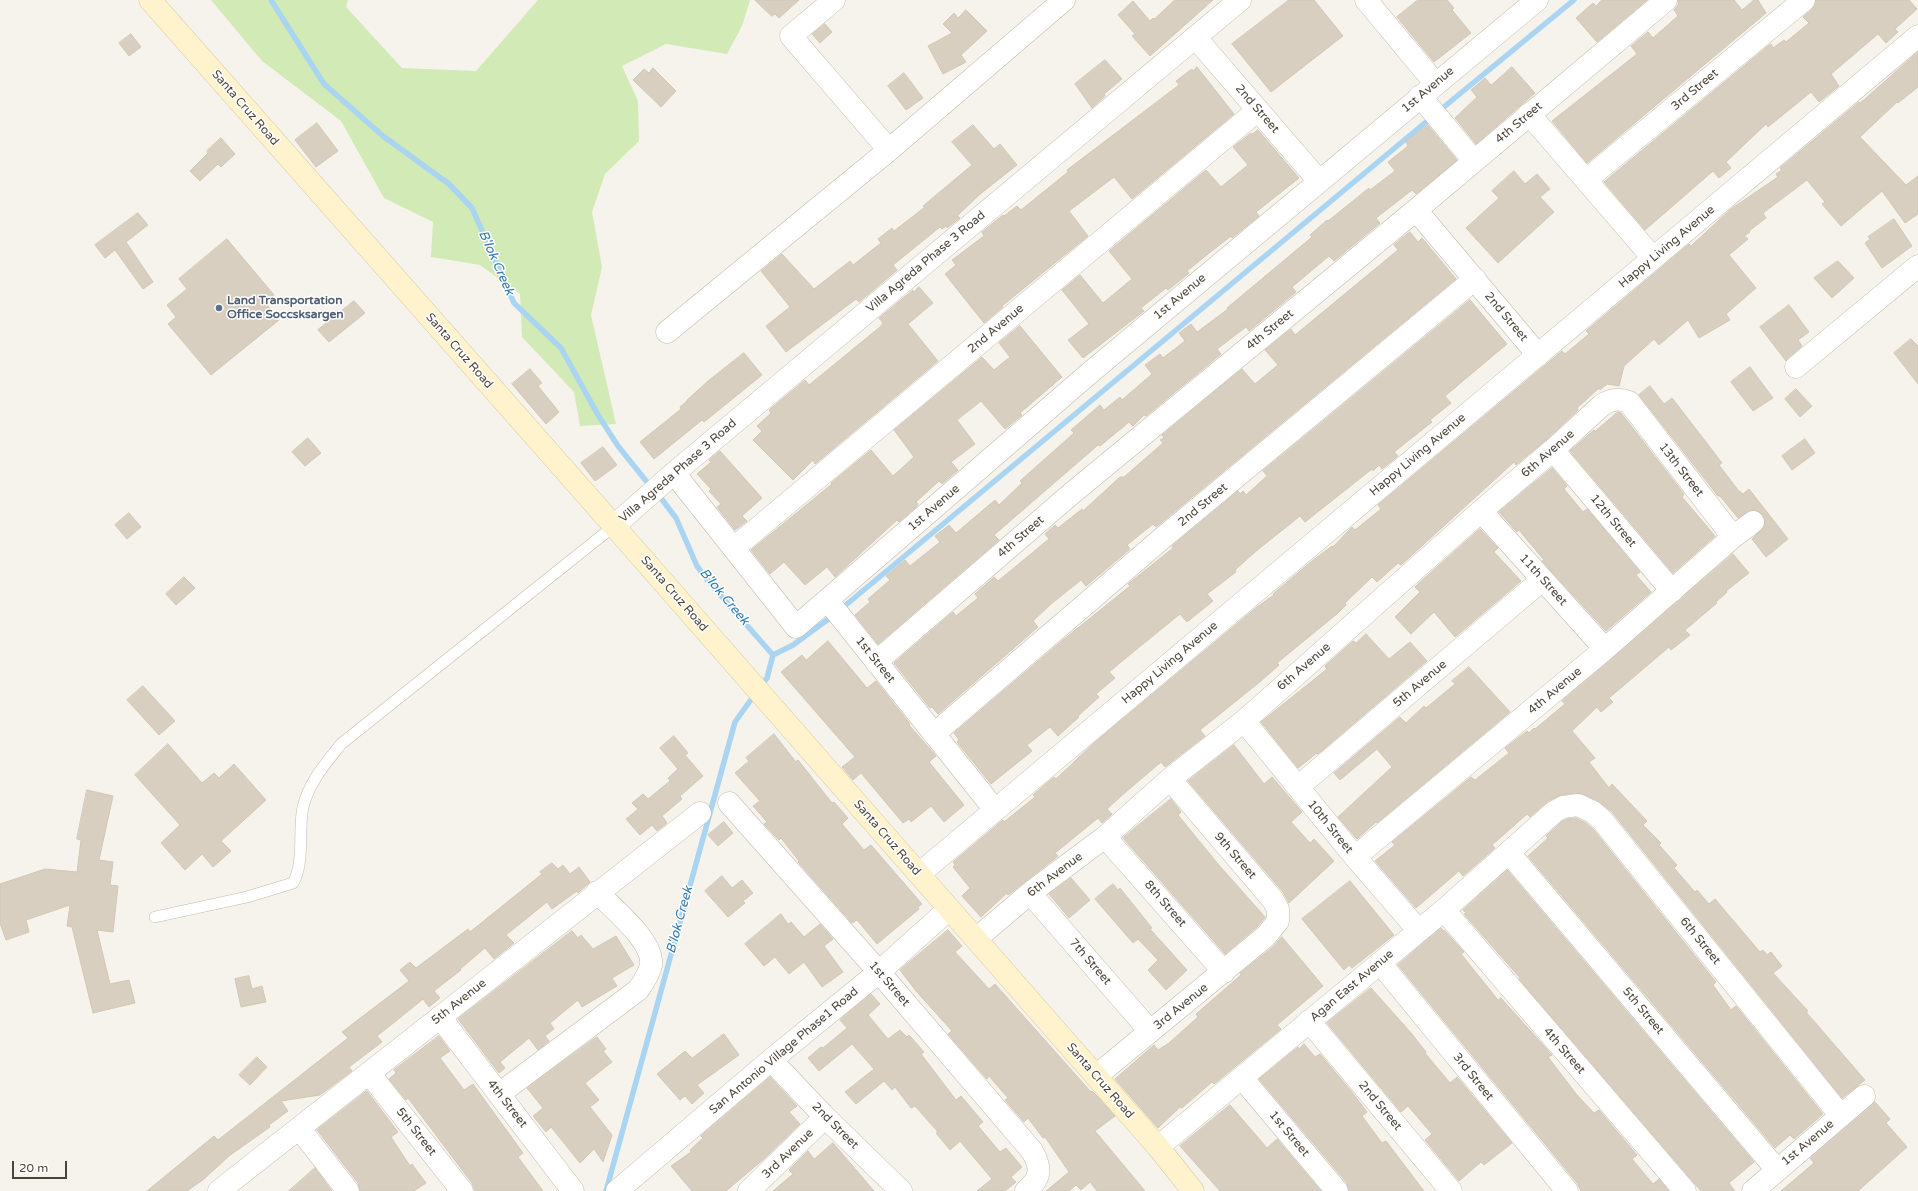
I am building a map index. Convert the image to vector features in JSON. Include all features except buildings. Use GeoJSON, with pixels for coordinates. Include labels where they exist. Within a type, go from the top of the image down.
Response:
{"type":"FeatureCollection","features":[{"type":"Feature","properties":{"kind":"street","name":"Santa Cruz Road"},"geometry":{"type":"LineString","coordinates":[[150,0],[1096,1076],[1158,1147],[1193,1191]]}},
{"type":"Feature","properties":{"kind":"street"},"geometry":{"type":"LineString","coordinates":[[834,0],[791,36],[889,150]]}},
{"type":"Feature","properties":{"kind":"street"},"geometry":{"type":"LineString","coordinates":[[667,332],[889,150],[1064,0]]}},
{"type":"Feature","properties":{"kind":"street","name":"Villa Agreda Phase 3 Road"},"geometry":{"type":"LineString","coordinates":[[614,526],[661,484],[1240,0]]}},
{"type":"Feature","properties":{"kind":"street","name":"1st Avenue"},"geometry":{"type":"LineString","coordinates":[[734,548],[796,628],[836,611],[1092,371],[1319,181],[1432,102],[1537,0]]}},
{"type":"Feature","properties":{"kind":"street","name":"4th Street"},"geometry":{"type":"LineString","coordinates":[[876,662],[1071,494],[1416,210],[1666,0]]}},
{"type":"Feature","properties":{"kind":"street","name":"3rd Street"},"geometry":{"type":"LineString","coordinates":[[1586,180],[1804,0]]}},
{"type":"Feature","properties":{"kind":"street"},"geometry":{"type":"LineString","coordinates":[[1377,4],[1432,102],[1474,161]]}},
{"type":"Feature","properties":{"kind":"street","name":"Happy Living Avenue"},"geometry":{"type":"LineString","coordinates":[[919,874],[1918,36]]}},
{"type":"Feature","properties":{"kind":"street","name":"2nd Street"},"geometry":{"type":"LineString","coordinates":[[1195,37],[1319,181]]}},
{"type":"Feature","properties":{"kind":"street","name":"2nd Avenue"},"geometry":{"type":"LineString","coordinates":[[734,548],[1258,110]]}},
{"type":"Feature","properties":{"kind":"street"},"geometry":{"type":"LineString","coordinates":[[1529,114],[1653,258]]}},
{"type":"Feature","properties":{"kind":"street","name":"2nd Street"},"geometry":{"type":"LineString","coordinates":[[1416,210],[1538,355]]}},
{"type":"Feature","properties":{"kind":"street"},"geometry":{"type":"LineString","coordinates":[[1796,367],[1918,266]]}},
{"type":"Feature","properties":{"kind":"street","name":"2nd Street"},"geometry":{"type":"LineString","coordinates":[[934,734],[1166,535],[1475,279]]}},
{"type":"Feature","properties":{"kind":"street","name":"6th Avenue"},"geometry":{"type":"LineString","coordinates":[[976,939],[1030,893],[1105,837],[1170,780],[1244,721],[1481,511],[1553,450],[1602,405],[1609,400],[1616,399],[1629,402]]}},
{"type":"Feature","properties":{"kind":"street","name":"13th Street"},"geometry":{"type":"LineString","coordinates":[[1629,402],[1733,537]]}},
{"type":"Feature","properties":{"kind":"street","name":"12th Street"},"geometry":{"type":"LineString","coordinates":[[1553,450],[1672,591]]}},
{"type":"Feature","properties":{"kind":"street"},"geometry":{"type":"LineString","coordinates":[[661,484],[734,548]]}},
{"type":"Feature","properties":{"kind":"street","name":"11th Street"},"geometry":{"type":"LineString","coordinates":[[1481,511],[1605,649]]}},
{"type":"Feature","properties":{"kind":"street","name":"4th Avenue"},"geometry":{"type":"LineString","coordinates":[[1355,858],[1605,649],[1733,537],[1753,522]]}},
{"type":"Feature","properties":{"kind":"street","name":"5th Avenue"},"geometry":{"type":"LineString","coordinates":[[1298,787],[1542,580]]}},
{"type":"Feature","properties":{"kind":"street","name":"1st Street"},"geometry":{"type":"LineString","coordinates":[[836,611],[995,810]]}},
{"type":"Feature","properties":{"kind":"street","name":"10th Street"},"geometry":{"type":"LineString","coordinates":[[1244,721],[1355,858],[1419,931]]}},
{"type":"Feature","properties":{"kind":"street","name":"9th Street"},"geometry":{"type":"LineString","coordinates":[[1170,780],[1273,900],[1278,909],[1278,921],[1266,936]]}},
{"type":"Feature","properties":{"kind":"street","name":"1st Street"},"geometry":{"type":"LineString","coordinates":[[729,803],[879,972],[1032,1151],[1037,1160],[1039,1170],[1037,1180],[1026,1191]]}},
{"type":"Feature","properties":{"kind":"street","name":"6th Street"},"geometry":{"type":"LineString","coordinates":[[1543,821],[1563,807],[1571,805],[1584,806],[1602,820],[1841,1116]]}},
{"type":"Feature","properties":{"kind":"street","name":"5th Avenue"},"geometry":{"type":"LineString","coordinates":[[226,1189],[299,1128],[597,892],[700,813]]}},
{"type":"Feature","properties":{"kind":"street","name":"Agan East Avenue"},"geometry":{"type":"LineString","coordinates":[[1158,1147],[1444,910],[1543,821]]}},
{"type":"Feature","properties":{"kind":"street","name":"8th Street"},"geometry":{"type":"LineString","coordinates":[[1105,837],[1224,972]]}},
{"type":"Feature","properties":{"kind":"street","name":"5th Street"},"geometry":{"type":"LineString","coordinates":[[1508,852],[1777,1170]]}},
{"type":"Feature","properties":{"kind":"street"},"geometry":{"type":"LineString","coordinates":[[499,1094],[638,990],[646,980],[651,965],[649,954],[643,940],[597,892]]}},
{"type":"Feature","properties":{"kind":"street","name":"7th Street"},"geometry":{"type":"LineString","coordinates":[[1030,893],[1150,1031]]}},
{"type":"Feature","properties":{"kind":"street","name":"San Antonio Village Phase1 Road"},"geometry":{"type":"LineString","coordinates":[[628,1187],[771,1060],[879,972],[949,909]]}},
{"type":"Feature","properties":{"kind":"street","name":"4th Street"},"geometry":{"type":"LineString","coordinates":[[1444,910],[1685,1191]]}},
{"type":"Feature","properties":{"kind":"street","name":"3rd Avenue"},"geometry":{"type":"LineString","coordinates":[[1096,1076],[1266,936]]}},
{"type":"Feature","properties":{"kind":"street","name":"3rd Street"},"geometry":{"type":"LineString","coordinates":[[1380,963],[1567,1191]]}},
{"type":"Feature","properties":{"kind":"street","name":"4th Street"},"geometry":{"type":"LineString","coordinates":[[440,1017],[573,1191]]}},
{"type":"Feature","properties":{"kind":"street","name":"2nd Street"},"geometry":{"type":"LineString","coordinates":[[1309,1021],[1451,1191]]}},
{"type":"Feature","properties":{"kind":"street","name":"2nd Street"},"geometry":{"type":"LineString","coordinates":[[771,1060],[892,1188]]}},
{"type":"Feature","properties":{"kind":"street","name":"5th Street"},"geometry":{"type":"LineString","coordinates":[[369,1073],[462,1191]]}},
{"type":"Feature","properties":{"kind":"street","name":"1st Street"},"geometry":{"type":"LineString","coordinates":[[1242,1078],[1337,1191]]}},
{"type":"Feature","properties":{"kind":"street","name":"1st Avenue"},"geometry":{"type":"LineString","coordinates":[[1753,1191],[1864,1096]]}},
{"type":"Feature","properties":{"kind":"street","name":"3rd Avenue"},"geometry":{"type":"LineString","coordinates":[[749,1191],[825,1117]]}},
{"type":"Feature","properties":{"kind":"street"},"geometry":{"type":"LineString","coordinates":[[299,1128],[348,1191]]}},
{"type":"Feature","properties":{"kind":"lane"},"geometry":{"type":"LineString","coordinates":[[155,917],[247,897],[293,883],[298,860],[303,808],[308,793],[322,768],[341,744],[614,526]]}},
{"type":"Feature","properties":{"kind":"green space"},"geometry":{"type":"Polygon","coordinates":[[[211,0],[348,0],[346,7],[402,68],[476,71],[538,0],[750,0],[742,26],[727,54],[666,44],[622,66],[638,101],[639,141],[605,174],[592,212],[602,267],[591,315],[616,424],[580,426],[574,392],[522,337],[520,294],[480,265],[431,257],[433,222],[384,198],[341,121],[262,61],[211,0]]]}},
{"type":"Feature","properties":{"kind":"waterway","name":"B'lok Creek"},"geometry":{"type":"LineString","coordinates":[[271,0],[324,84],[383,136],[449,184],[472,208],[514,303],[561,348],[598,415],[618,446],[651,487]]}},
{"type":"Feature","properties":{"kind":"waterway"},"geometry":{"type":"LineString","coordinates":[[1439,111],[1574,0]]}},
{"type":"Feature","properties":{"kind":"waterway"},"geometry":{"type":"LineString","coordinates":[[841,609],[1432,117]]}},
{"type":"Feature","properties":{"kind":"waterway","name":"B'lok Creek"},"geometry":{"type":"LineString","coordinates":[[657,493],[676,518],[697,566],[708,581],[773,655]]}},
{"type":"Feature","properties":{"kind":"waterway"},"geometry":{"type":"LineString","coordinates":[[773,655],[793,645],[834,615]]}},
{"type":"Feature","properties":{"kind":"waterway","name":"B'lok Creek"},"geometry":{"type":"LineString","coordinates":[[760,687],[767,678],[773,655]]}},
{"type":"Feature","properties":{"kind":"waterway","name":"B'lok Creek"},"geometry":{"type":"LineString","coordinates":[[606,1191],[735,722],[755,694]]}},
{"type":"Feature","properties":{"kind":"place","name":"Land Transportation Office Soccsksargen"},"geometry":{"type":"Point","coordinates":[219,308]}}]}
